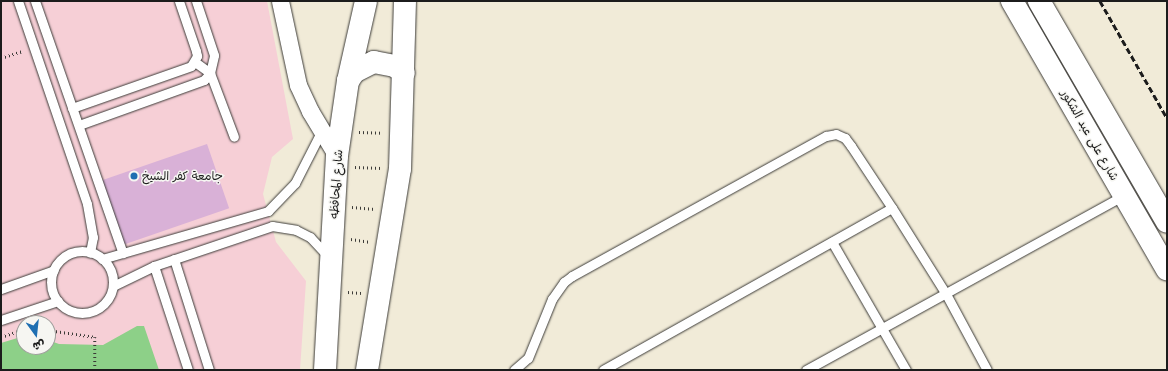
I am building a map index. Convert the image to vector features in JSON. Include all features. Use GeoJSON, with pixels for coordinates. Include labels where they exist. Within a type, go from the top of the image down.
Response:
{"type":"FeatureCollection","features":[{"type":"Feature","properties":{"kind":"main road","name":"شارع المحافظه"},"geometry":{"type":"LineString","coordinates":[[325,370],[333,206],[337,161],[331,132],[348,81],[366,1]]}},
{"type":"Feature","properties":{"kind":"main road"},"geometry":{"type":"LineString","coordinates":[[367,370],[378,294],[395,211],[400,169],[405,1]]}},
{"type":"Feature","properties":{"kind":"main road","name":"شارع على عبد الشكور"},"geometry":{"type":"LineString","coordinates":[[1012,1],[1167,269]]}},
{"type":"Feature","properties":{"kind":"main road","name":"شارع على عبد الشكور"},"geometry":{"type":"LineString","coordinates":[[1039,1],[1167,222]]}},
{"type":"Feature","properties":{"kind":"main road"},"geometry":{"type":"LineString","coordinates":[[348,81],[354,72],[374,62],[395,66],[404,73]]}},
{"type":"Feature","properties":{"kind":"main road"},"geometry":{"type":"LineString","coordinates":[[1124,194],[1145,183]]}},
{"type":"Feature","properties":{"kind":"street"},"geometry":{"type":"LineString","coordinates":[[280,1],[298,85],[331,132]]}},
{"type":"Feature","properties":{"kind":"lane"},"geometry":{"type":"LineString","coordinates":[[18,1],[87,204],[93,237],[90,253]]}},
{"type":"Feature","properties":{"kind":"lane"},"geometry":{"type":"LineString","coordinates":[[35,1],[123,253]]}},
{"type":"Feature","properties":{"kind":"lane"},"geometry":{"type":"LineString","coordinates":[[72,108],[186,69],[195,62],[196,51],[179,1]]}},
{"type":"Feature","properties":{"kind":"lane"},"geometry":{"type":"LineString","coordinates":[[196,1],[214,55],[210,73],[234,137]]}},
{"type":"Feature","properties":{"kind":"lane"},"geometry":{"type":"LineString","coordinates":[[195,62],[210,73]]}},
{"type":"Feature","properties":{"kind":"lane"},"geometry":{"type":"LineString","coordinates":[[78,125],[197,85],[210,73]]}},
{"type":"Feature","properties":{"kind":"lane"},"geometry":{"type":"LineString","coordinates":[[102,259],[268,210],[295,183],[331,132]]}},
{"type":"Feature","properties":{"kind":"lane"},"geometry":{"type":"LineString","coordinates":[[514,370],[528,358],[552,299],[564,282],[572,276],[826,136],[836,134],[845,138],[892,208],[946,294],[987,370]]}},
{"type":"Feature","properties":{"kind":"lane"},"geometry":{"type":"LineString","coordinates":[[806,370],[946,294],[1124,194]]}},
{"type":"Feature","properties":{"kind":"lane"},"geometry":{"type":"LineString","coordinates":[[602,370],[892,208]]}},
{"type":"Feature","properties":{"kind":"lane"},"geometry":{"type":"LineString","coordinates":[[113,286],[154,266],[272,226],[283,226],[310,237],[331,261]]}},
{"type":"Feature","properties":{"kind":"lane"},"geometry":{"type":"LineString","coordinates":[[832,242],[906,370]]}},
{"type":"Feature","properties":{"kind":"lane"},"geometry":{"type":"LineString","coordinates":[[1,289],[54,270],[65,257],[82,252],[90,253],[102,259],[111,271],[113,286],[104,304],[85,313],[75,312],[58,301],[52,286],[54,270]]}},
{"type":"Feature","properties":{"kind":"lane"},"geometry":{"type":"LineString","coordinates":[[174,259],[209,370]]}},
{"type":"Feature","properties":{"kind":"lane"},"geometry":{"type":"LineString","coordinates":[[154,266],[188,370]]}},
{"type":"Feature","properties":{"kind":"lane"},"geometry":{"type":"LineString","coordinates":[[1,320],[58,301]]}},
{"type":"Feature","properties":{"kind":"path"},"geometry":{"type":"LineString","coordinates":[[1,58],[34,47]]}},
{"type":"Feature","properties":{"kind":"path"},"geometry":{"type":"LineString","coordinates":[[331,132],[402,135]]}},
{"type":"Feature","properties":{"kind":"path"},"geometry":{"type":"LineString","coordinates":[[337,161],[400,169]]}},
{"type":"Feature","properties":{"kind":"path"},"geometry":{"type":"LineString","coordinates":[[333,206],[395,211]]}},
{"type":"Feature","properties":{"kind":"path"},"geometry":{"type":"LineString","coordinates":[[332,236],[389,245]]}},
{"type":"Feature","properties":{"kind":"path"},"geometry":{"type":"LineString","coordinates":[[330,290],[378,294]]}},
{"type":"Feature","properties":{"kind":"path"},"geometry":{"type":"LineString","coordinates":[[56,331],[96,337],[95,370]]}},
{"type":"Feature","properties":{"kind":"path"},"geometry":{"type":"LineString","coordinates":[[1,337],[16,332]]}},
{"type":"Feature","properties":{"kind":"shaded area","name":"جامعة كفر الشيخ"},"geometry":{"type":"Polygon","coordinates":[[[1,1],[267,1],[293,139],[272,157],[263,194],[276,242],[306,281],[300,370],[1,370],[1,1]]]}},
{"type":"Feature","properties":{"kind":"green space"},"geometry":{"type":"Polygon","coordinates":[[[137,326],[144,326],[159,370],[1,370],[1,343],[16,338],[16,355],[56,355],[56,343],[103,345],[137,326]]]}},
{"type":"Feature","properties":{"kind":"building"},"geometry":{"type":"Polygon","coordinates":[[[207,144],[229,208],[124,244],[102,180],[207,144]]]}},
{"type":"Feature","properties":{"kind":"railway"},"geometry":{"type":"LineString","coordinates":[[1100,1],[1167,118]]}},
{"type":"Feature","properties":{"kind":"place","name":"جامعة كفر الشيخ"},"geometry":{"type":"Point","coordinates":[134,176]}}]}
